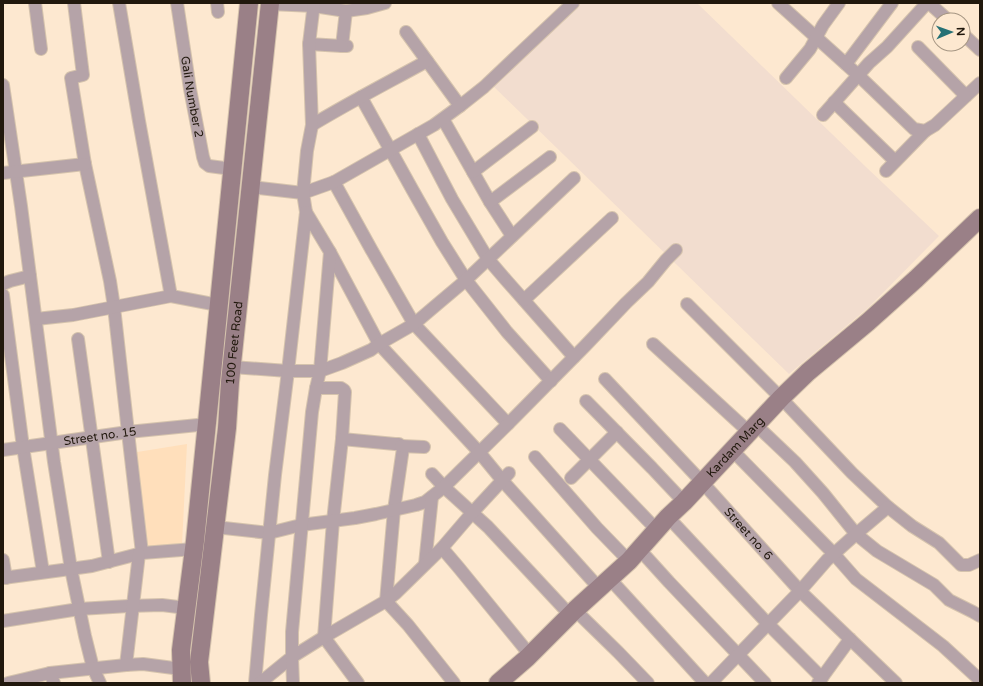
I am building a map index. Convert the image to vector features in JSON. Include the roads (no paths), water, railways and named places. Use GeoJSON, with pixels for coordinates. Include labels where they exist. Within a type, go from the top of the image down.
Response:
{"type":"FeatureCollection","features":[{"type":"Feature","properties":{"kind":"main road","name":"100 Feet Road"},"geometry":{"type":"LineString","coordinates":[[182,676],[181,650],[194,549],[249,3]]}},
{"type":"Feature","properties":{"kind":"main road","name":"100 Feet Road"},"geometry":{"type":"LineString","coordinates":[[201,683],[199,662],[227,428],[270,4]]}},
{"type":"Feature","properties":{"kind":"main road"},"geometry":{"type":"LineString","coordinates":[[231,177],[251,186]]}},
{"type":"Feature","properties":{"kind":"main road","name":"Kardam Marg"},"geometry":{"type":"LineString","coordinates":[[498,683],[530,655],[573,612],[635,555],[662,524],[781,398],[808,372],[868,322],[916,279],[980,218]]}},
{"type":"Feature","properties":{"kind":"street"},"geometry":{"type":"LineString","coordinates":[[35,3],[41,49]]}},
{"type":"Feature","properties":{"kind":"street"},"geometry":{"type":"LineString","coordinates":[[74,3],[84,75],[71,78],[85,164],[110,281],[114,307],[141,554],[126,665]]}},
{"type":"Feature","properties":{"kind":"street"},"geometry":{"type":"LineString","coordinates":[[119,3],[171,296]]}},
{"type":"Feature","properties":{"kind":"street","name":"Gali Number 2"},"geometry":{"type":"LineString","coordinates":[[177,3],[190,89],[203,157],[205,163],[209,166],[231,177]]}},
{"type":"Feature","properties":{"kind":"street"},"geometry":{"type":"LineString","coordinates":[[270,4],[314,5],[346,10],[367,8],[385,3]]}},
{"type":"Feature","properties":{"kind":"street"},"geometry":{"type":"LineString","coordinates":[[251,186],[303,193],[334,182],[443,119],[484,87],[573,3]]}},
{"type":"Feature","properties":{"kind":"street"},"geometry":{"type":"LineString","coordinates":[[778,3],[858,75],[914,129],[925,131]]}},
{"type":"Feature","properties":{"kind":"street"},"geometry":{"type":"LineString","coordinates":[[786,78],[806,53],[823,25],[839,3]]}},
{"type":"Feature","properties":{"kind":"street"},"geometry":{"type":"LineString","coordinates":[[846,64],[892,3]]}},
{"type":"Feature","properties":{"kind":"street"},"geometry":{"type":"LineString","coordinates":[[823,115],[869,62],[899,35],[928,3],[939,12]]}},
{"type":"Feature","properties":{"kind":"street"},"geometry":{"type":"LineString","coordinates":[[255,683],[275,475],[306,212],[303,193],[312,125],[309,44],[314,5]]}},
{"type":"Feature","properties":{"kind":"street"},"geometry":{"type":"LineString","coordinates":[[309,44],[345,46],[346,10]]}},
{"type":"Feature","properties":{"kind":"street"},"geometry":{"type":"LineString","coordinates":[[406,32],[460,106]]}},
{"type":"Feature","properties":{"kind":"street"},"geometry":{"type":"LineString","coordinates":[[971,42],[980,50]]}},
{"type":"Feature","properties":{"kind":"street"},"geometry":{"type":"LineString","coordinates":[[918,47],[966,96]]}},
{"type":"Feature","properties":{"kind":"street"},"geometry":{"type":"LineString","coordinates":[[312,125],[349,103],[361,98],[428,61]]}},
{"type":"Feature","properties":{"kind":"street"},"geometry":{"type":"LineString","coordinates":[[886,171],[925,131],[935,125],[980,83]]}},
{"type":"Feature","properties":{"kind":"street"},"geometry":{"type":"LineString","coordinates":[[3,85],[21,206],[52,443],[71,569],[93,668],[100,683]]}},
{"type":"Feature","properties":{"kind":"street"},"geometry":{"type":"LineString","coordinates":[[361,98],[438,235],[466,280],[507,332],[551,381]]}},
{"type":"Feature","properties":{"kind":"street"},"geometry":{"type":"LineString","coordinates":[[834,102],[896,161]]}},
{"type":"Feature","properties":{"kind":"street"},"geometry":{"type":"LineString","coordinates":[[443,119],[490,202],[512,236]]}},
{"type":"Feature","properties":{"kind":"street"},"geometry":{"type":"LineString","coordinates":[[473,172],[532,127]]}},
{"type":"Feature","properties":{"kind":"street"},"geometry":{"type":"LineString","coordinates":[[418,134],[452,199],[488,259],[574,357]]}},
{"type":"Feature","properties":{"kind":"street"},"geometry":{"type":"LineString","coordinates":[[490,202],[550,157]]}},
{"type":"Feature","properties":{"kind":"street"},"geometry":{"type":"LineString","coordinates":[[3,173],[85,164]]}},
{"type":"Feature","properties":{"kind":"street"},"geometry":{"type":"LineString","coordinates":[[232,367],[288,371],[320,371],[370,350],[414,324],[466,280],[574,178]]}},
{"type":"Feature","properties":{"kind":"street"},"geometry":{"type":"LineString","coordinates":[[334,182],[370,249],[414,324],[508,424]]}},
{"type":"Feature","properties":{"kind":"street"},"geometry":{"type":"LineString","coordinates":[[306,212],[330,252],[379,344],[604,584],[705,683]]}},
{"type":"Feature","properties":{"kind":"street"},"geometry":{"type":"LineString","coordinates":[[524,300],[612,218]]}},
{"type":"Feature","properties":{"kind":"street"},"geometry":{"type":"LineString","coordinates":[[215,527],[269,533],[302,525],[376,514],[421,504],[444,487],[508,424],[648,282],[676,250]]}},
{"type":"Feature","properties":{"kind":"street"},"geometry":{"type":"LineString","coordinates":[[293,683],[292,632],[312,412],[320,371],[330,252]]}},
{"type":"Feature","properties":{"kind":"street"},"geometry":{"type":"LineString","coordinates":[[3,284],[30,276]]}},
{"type":"Feature","properties":{"kind":"street"},"geometry":{"type":"LineString","coordinates":[[3,295],[23,447],[43,572]]}},
{"type":"Feature","properties":{"kind":"street"},"geometry":{"type":"LineString","coordinates":[[36,319],[73,315],[171,296],[218,305]]}},
{"type":"Feature","properties":{"kind":"street"},"geometry":{"type":"LineString","coordinates":[[687,304],[781,398],[852,473],[888,507],[912,526],[939,543],[961,565],[969,565],[980,560]]}},
{"type":"Feature","properties":{"kind":"street"},"geometry":{"type":"LineString","coordinates":[[78,339],[109,562]]}},
{"type":"Feature","properties":{"kind":"street"},"geometry":{"type":"LineString","coordinates":[[653,344],[752,429],[795,462],[823,493],[856,534],[877,551],[934,585],[949,600],[980,616]]}},
{"type":"Feature","properties":{"kind":"street","name":"Street no. 6"},"geometry":{"type":"LineString","coordinates":[[605,379],[702,482],[800,591],[895,682]]}},
{"type":"Feature","properties":{"kind":"street"},"geometry":{"type":"LineString","coordinates":[[316,388],[341,388],[344,390],[342,439],[333,521],[324,637],[358,683]]}},
{"type":"Feature","properties":{"kind":"street"},"geometry":{"type":"LineString","coordinates":[[586,401],[684,502]]}},
{"type":"Feature","properties":{"kind":"street","name":"Street no. 15"},"geometry":{"type":"LineString","coordinates":[[3,450],[128,432],[198,425]]}},
{"type":"Feature","properties":{"kind":"street"},"geometry":{"type":"LineString","coordinates":[[560,429],[590,460],[662,524],[768,624],[820,680],[850,639]]}},
{"type":"Feature","properties":{"kind":"street"},"geometry":{"type":"LineString","coordinates":[[571,478],[617,432]]}},
{"type":"Feature","properties":{"kind":"street"},"geometry":{"type":"LineString","coordinates":[[342,439],[395,444],[401,446],[424,447]]}},
{"type":"Feature","properties":{"kind":"street"},"geometry":{"type":"LineString","coordinates":[[401,446],[403,448],[394,510],[386,601],[408,625],[454,683]]}},
{"type":"Feature","properties":{"kind":"street"},"geometry":{"type":"LineString","coordinates":[[732,450],[834,554],[856,579],[943,646],[980,680]]}},
{"type":"Feature","properties":{"kind":"street"},"geometry":{"type":"LineString","coordinates":[[535,457],[597,528],[635,555],[669,582],[765,683]]}},
{"type":"Feature","properties":{"kind":"street"},"geometry":{"type":"LineString","coordinates":[[432,474],[488,527],[573,612],[618,652],[648,683]]}},
{"type":"Feature","properties":{"kind":"street"},"geometry":{"type":"LineString","coordinates":[[260,683],[292,657],[386,601],[396,593],[442,548],[505,477]]}},
{"type":"Feature","properties":{"kind":"street"},"geometry":{"type":"LineString","coordinates":[[425,564],[432,497]]}},
{"type":"Feature","properties":{"kind":"street"},"geometry":{"type":"LineString","coordinates":[[711,683],[834,554],[888,507]]}},
{"type":"Feature","properties":{"kind":"street"},"geometry":{"type":"LineString","coordinates":[[442,548],[530,655]]}},
{"type":"Feature","properties":{"kind":"street"},"geometry":{"type":"LineString","coordinates":[[3,560],[4,578],[92,566],[141,554],[194,549]]}},
{"type":"Feature","properties":{"kind":"street"},"geometry":{"type":"LineString","coordinates":[[3,621],[79,609],[162,605],[186,608]]}},
{"type":"Feature","properties":{"kind":"street"},"geometry":{"type":"LineString","coordinates":[[8,683],[52,678],[93,668],[143,664],[182,676]]}}]}
